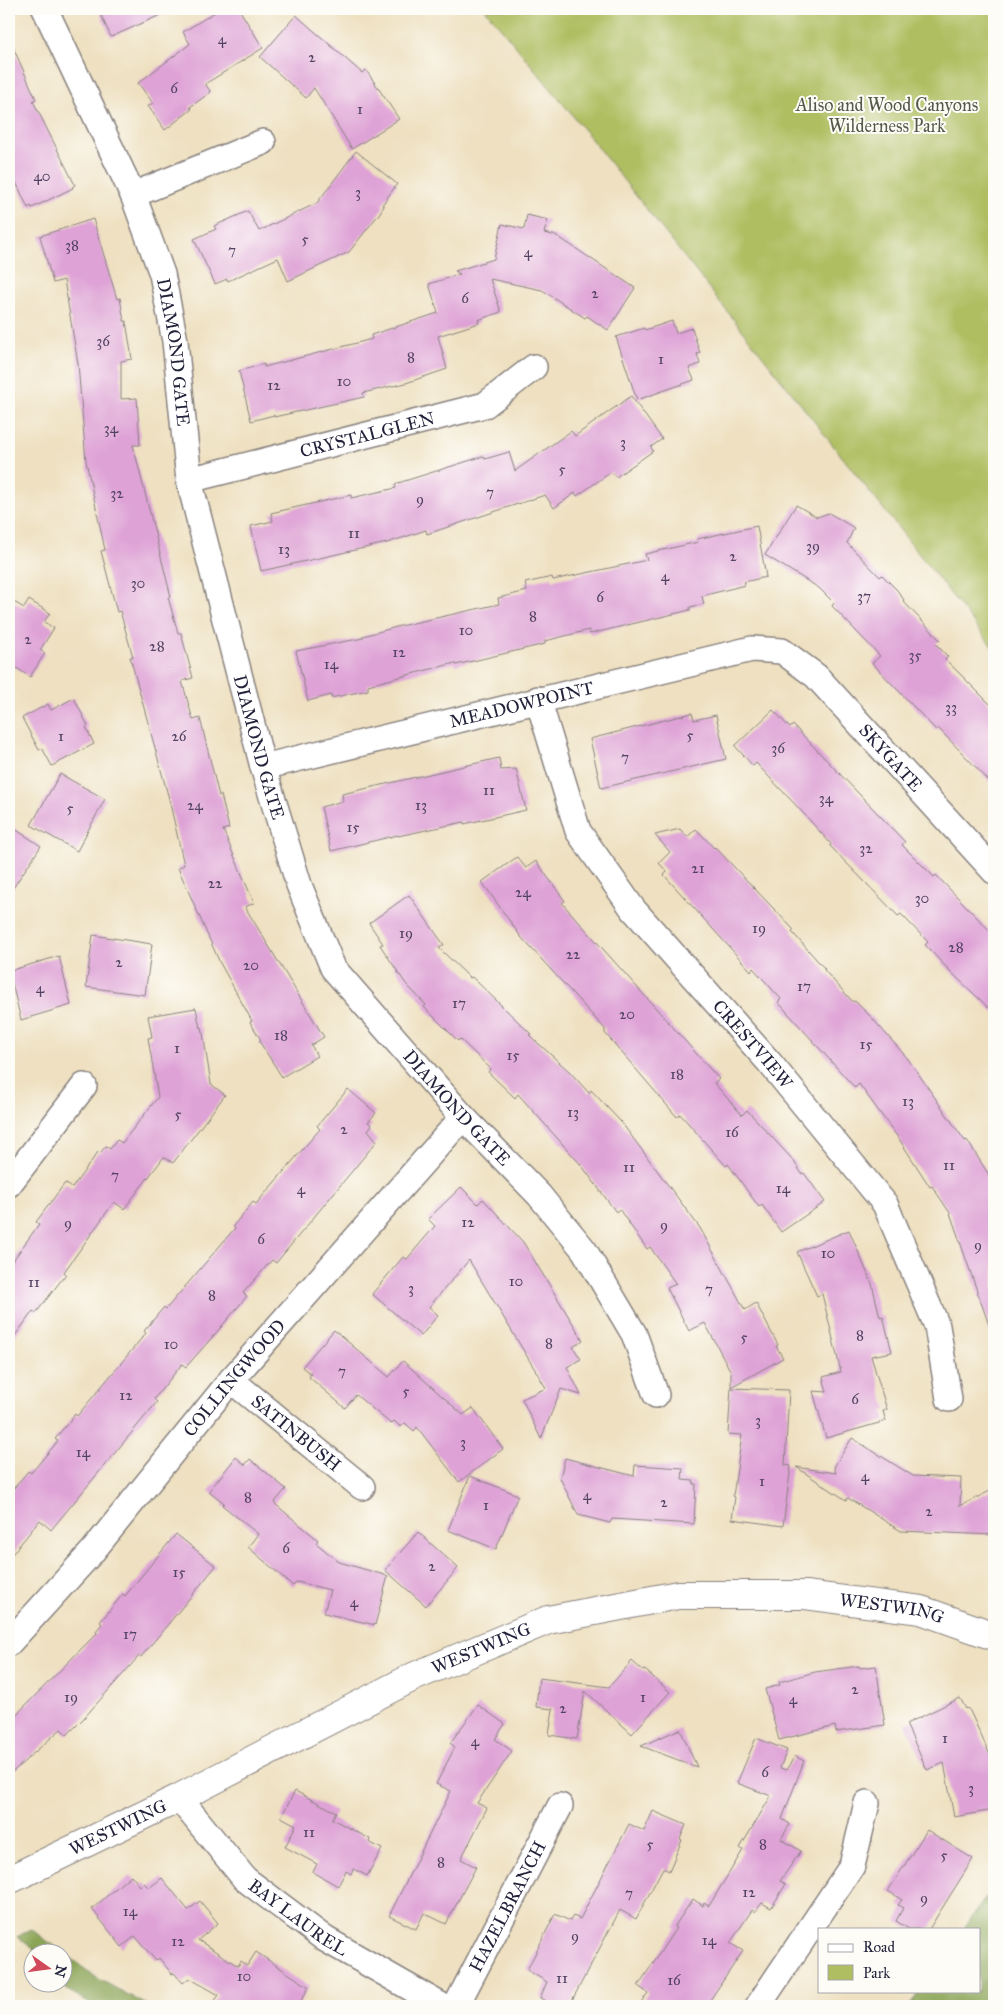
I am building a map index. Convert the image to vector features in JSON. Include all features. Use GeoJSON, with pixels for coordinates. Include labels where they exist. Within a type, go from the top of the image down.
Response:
{"type":"FeatureCollection","features":[{"type":"Feature","properties":{"kind":"street","name":"DIAMOND GATE"},"geometry":{"type":"LineString","coordinates":[[45,9],[133,195],[162,274],[175,341],[189,480],[263,767],[299,885],[333,968],[463,1118],[539,1195],[584,1250],[634,1334],[656,1395]]}},
{"type":"Feature","properties":{"kind":"street"},"geometry":{"type":"LineString","coordinates":[[133,195],[263,142]]}},
{"type":"Feature","properties":{"kind":"street","name":"CRYSTALGLEN"},"geometry":{"type":"LineString","coordinates":[[189,480],[485,405],[534,367]]}},
{"type":"Feature","properties":{"kind":"street","name":"MEADOWPOINT"},"geometry":{"type":"LineString","coordinates":[[263,767],[538,699],[752,649],[782,651]]}},
{"type":"Feature","properties":{"kind":"street","name":"SKYGATE"},"geometry":{"type":"LineString","coordinates":[[782,651],[816,676],[994,872]]}},
{"type":"Feature","properties":{"kind":"street","name":"CRESTVIEW"},"geometry":{"type":"LineString","coordinates":[[538,699],[578,831],[633,908],[769,1062],[885,1204],[937,1326],[949,1399]]}},
{"type":"Feature","properties":{"kind":"street"},"geometry":{"type":"LineString","coordinates":[[9,1184],[84,1086]]}},
{"type":"Feature","properties":{"kind":"street","name":"COLLINGWOOD"},"geometry":{"type":"LineString","coordinates":[[9,1643],[92,1552],[231,1380],[463,1118]]}},
{"type":"Feature","properties":{"kind":"street","name":"SATINBUSH"},"geometry":{"type":"LineString","coordinates":[[231,1380],[362,1488]]}},
{"type":"Feature","properties":{"kind":"street","name":"WESTWING"},"geometry":{"type":"LineString","coordinates":[[9,1880],[178,1798],[413,1677],[548,1620],[678,1595],[805,1595],[921,1610],[994,1636]]}},
{"type":"Feature","properties":{"kind":"street","name":"BAY LAUREL"},"geometry":{"type":"LineString","coordinates":[[178,1798],[245,1879],[325,1939],[442,2006]]}},
{"type":"Feature","properties":{"kind":"street"},"geometry":{"type":"LineString","coordinates":[[758,2006],[852,1866],[867,1803]]}},
{"type":"Feature","properties":{"kind":"street","name":"HAZELBRANCH"},"geometry":{"type":"LineString","coordinates":[[456,2006],[560,1806]]}},
{"type":"Feature","properties":{"kind":"green space","name":"Aliso and Wood Canyons Wilderness Park"},"geometry":{"type":"Polygon","coordinates":[[[485,9],[994,9],[994,649],[569,111],[485,9]]]}},
{"type":"Feature","properties":{"kind":"green space"},"geometry":{"type":"Polygon","coordinates":[[[994,1886],[994,2006],[909,2006],[919,1992],[980,1992],[980,1928],[964,1928],[994,1886]]]}},
{"type":"Feature","properties":{"kind":"green space"},"geometry":{"type":"Polygon","coordinates":[[[31,1929],[49,1942],[24,1942],[17,1937],[31,1929]]]}},
{"type":"Feature","properties":{"kind":"green space"},"geometry":{"type":"Polygon","coordinates":[[[72,1959],[97,1978],[149,2006],[96,2006],[71,1992],[72,1959]]]}},
{"type":"Feature","properties":{"kind":"building"},"geometry":{"type":"Polygon","coordinates":[[[98,9],[174,9],[111,37],[98,9]]]}},
{"type":"Feature","properties":{"kind":"building"},"geometry":{"type":"Polygon","coordinates":[[[220,9],[239,9],[263,48],[205,84],[211,92],[190,107],[192,109],[165,130],[148,106],[153,103],[138,83],[190,44],[183,32],[220,9]]]}},
{"type":"Feature","properties":{"kind":"building"},"geometry":{"type":"Polygon","coordinates":[[[296,15],[362,73],[366,70],[399,119],[352,149],[314,88],[306,98],[260,57],[296,15]]]}},
{"type":"Feature","properties":{"kind":"building"},"geometry":{"type":"Polygon","coordinates":[[[9,38],[36,99],[33,101],[75,185],[73,188],[32,208],[31,206],[28,208],[9,167],[9,38]]]}},
{"type":"Feature","properties":{"kind":"building"},"geometry":{"type":"Polygon","coordinates":[[[356,151],[397,184],[382,205],[384,206],[379,214],[349,252],[288,281],[278,258],[228,281],[227,279],[215,284],[194,239],[216,229],[214,226],[248,211],[259,231],[317,203],[356,151]]]}},
{"type":"Feature","properties":{"kind":"building"},"geometry":{"type":"Polygon","coordinates":[[[527,215],[548,220],[544,233],[557,236],[635,288],[608,330],[587,316],[585,318],[542,290],[490,279],[501,312],[478,320],[479,323],[438,336],[447,369],[406,383],[363,393],[364,397],[251,421],[239,371],[264,364],[264,367],[372,339],[371,335],[438,313],[429,284],[460,274],[455,271],[494,259],[502,224],[524,229],[527,215]]]}},
{"type":"Feature","properties":{"kind":"building"},"geometry":{"type":"Polygon","coordinates":[[[93,219],[117,299],[120,298],[124,321],[126,321],[132,359],[121,361],[121,399],[137,398],[140,445],[133,445],[171,597],[168,597],[178,633],[181,633],[193,678],[182,681],[193,720],[200,718],[219,796],[221,795],[229,828],[223,830],[254,903],[245,907],[324,1037],[311,1045],[317,1056],[282,1077],[259,1041],[261,1040],[250,1022],[252,1021],[220,963],[178,868],[184,865],[169,799],[130,657],[133,657],[120,611],[117,612],[101,551],[105,550],[86,461],[78,364],[64,280],[53,283],[40,236],[93,219]]]}},
{"type":"Feature","properties":{"kind":"building"},"geometry":{"type":"Polygon","coordinates":[[[672,321],[676,333],[692,328],[700,353],[697,354],[700,364],[689,368],[694,380],[637,400],[616,337],[672,321]]]}},
{"type":"Feature","properties":{"kind":"building"},"geometry":{"type":"Polygon","coordinates":[[[631,396],[662,439],[651,447],[653,451],[616,477],[611,472],[577,496],[575,493],[554,508],[545,495],[427,534],[426,530],[387,543],[261,571],[251,526],[273,521],[271,513],[351,495],[351,498],[396,488],[395,484],[484,456],[485,459],[509,452],[515,471],[571,431],[575,436],[631,396]]]}},
{"type":"Feature","properties":{"kind":"building"},"geometry":{"type":"Polygon","coordinates":[[[796,505],[817,517],[829,513],[854,528],[847,543],[880,577],[882,575],[897,590],[903,601],[940,640],[936,644],[948,657],[945,659],[994,708],[994,786],[938,728],[936,730],[872,663],[880,656],[832,606],[834,603],[819,588],[765,555],[796,505]]]}},
{"type":"Feature","properties":{"kind":"building"},"geometry":{"type":"Polygon","coordinates":[[[757,526],[766,577],[744,582],[745,585],[702,596],[704,604],[690,607],[690,610],[590,634],[589,630],[545,641],[545,644],[456,665],[455,663],[368,685],[368,690],[331,698],[331,695],[308,701],[296,651],[363,638],[363,636],[400,626],[499,604],[498,598],[527,591],[525,583],[552,577],[553,580],[647,560],[645,554],[698,542],[697,539],[757,526]]]}},
{"type":"Feature","properties":{"kind":"building"},"geometry":{"type":"Polygon","coordinates":[[[9,599],[24,608],[29,600],[50,613],[44,622],[54,628],[40,650],[45,653],[30,677],[9,663],[9,599]]]}},
{"type":"Feature","properties":{"kind":"building"},"geometry":{"type":"Polygon","coordinates":[[[74,698],[88,726],[86,727],[94,744],[52,766],[42,748],[39,750],[22,718],[48,704],[51,710],[74,698]]]}},
{"type":"Feature","properties":{"kind":"building"},"geometry":{"type":"Polygon","coordinates":[[[773,710],[790,728],[793,725],[905,842],[902,845],[934,877],[936,875],[994,935],[994,1013],[925,945],[928,942],[901,914],[898,916],[830,846],[831,844],[756,763],[753,766],[735,746],[773,710]]]}},
{"type":"Feature","properties":{"kind":"building"},"geometry":{"type":"Polygon","coordinates":[[[692,713],[694,720],[716,715],[726,759],[601,788],[590,739],[692,713]]]}},
{"type":"Feature","properties":{"kind":"building"},"geometry":{"type":"Polygon","coordinates":[[[499,758],[501,770],[516,769],[526,810],[464,824],[464,822],[398,835],[331,851],[321,807],[343,801],[342,794],[499,758]]]}},
{"type":"Feature","properties":{"kind":"building"},"geometry":{"type":"Polygon","coordinates":[[[60,774],[105,799],[77,851],[31,825],[60,774]]]}},
{"type":"Feature","properties":{"kind":"building"},"geometry":{"type":"Polygon","coordinates":[[[9,825],[41,846],[9,894],[9,825]]]}},
{"type":"Feature","properties":{"kind":"building"},"geometry":{"type":"Polygon","coordinates":[[[680,829],[687,837],[696,829],[794,930],[792,932],[824,970],[853,1002],[855,1001],[872,1018],[908,1059],[965,1141],[967,1140],[994,1183],[994,1331],[991,1331],[950,1213],[932,1186],[930,1187],[899,1139],[859,1084],[855,1088],[778,1002],[781,999],[753,968],[751,971],[664,875],[667,872],[659,863],[670,852],[655,835],[680,829]]]}},
{"type":"Feature","properties":{"kind":"building"},"geometry":{"type":"Polygon","coordinates":[[[517,857],[526,868],[536,861],[565,901],[562,903],[719,1079],[714,1083],[742,1115],[747,1110],[793,1160],[825,1202],[781,1232],[762,1205],[759,1207],[728,1164],[726,1166],[680,1114],[677,1117],[605,1033],[605,1029],[521,937],[482,882],[517,857]]]}},
{"type":"Feature","properties":{"kind":"building"},"geometry":{"type":"Polygon","coordinates":[[[409,895],[444,945],[439,948],[531,1034],[529,1035],[570,1072],[589,1093],[591,1090],[621,1122],[700,1228],[745,1310],[756,1303],[783,1358],[731,1387],[731,1372],[705,1323],[689,1331],[667,1288],[676,1284],[650,1247],[647,1249],[619,1209],[616,1212],[582,1166],[518,1094],[515,1098],[488,1072],[491,1069],[460,1039],[458,1041],[424,1007],[426,1005],[406,984],[380,945],[383,944],[369,923],[409,895]]]}},
{"type":"Feature","properties":{"kind":"building"},"geometry":{"type":"Polygon","coordinates":[[[93,935],[152,944],[145,995],[86,987],[93,935]]]}},
{"type":"Feature","properties":{"kind":"building"},"geometry":{"type":"Polygon","coordinates":[[[59,956],[71,1005],[21,1020],[9,971],[59,956]]]}},
{"type":"Feature","properties":{"kind":"building"},"geometry":{"type":"Polygon","coordinates":[[[196,1008],[200,1028],[202,1027],[211,1084],[225,1095],[173,1163],[164,1157],[124,1209],[114,1202],[64,1272],[66,1274],[36,1313],[33,1311],[9,1344],[9,1266],[39,1224],[36,1222],[65,1183],[72,1188],[98,1152],[100,1153],[106,1146],[110,1149],[117,1140],[122,1143],[158,1097],[148,1038],[152,1037],[148,1016],[196,1008]]]}},
{"type":"Feature","properties":{"kind":"building"},"geometry":{"type":"Polygon","coordinates":[[[348,1089],[376,1113],[368,1122],[372,1125],[368,1130],[377,1141],[276,1263],[272,1260],[243,1293],[247,1296],[216,1333],[186,1367],[182,1364],[154,1399],[157,1402],[51,1530],[40,1520],[9,1558],[9,1494],[28,1471],[31,1473],[58,1441],[55,1439],[75,1414],[77,1416],[146,1333],[144,1331],[164,1307],[166,1309],[235,1228],[233,1226],[253,1202],[256,1204],[320,1129],[317,1126],[348,1089]]]}},
{"type":"Feature","properties":{"kind":"building"},"geometry":{"type":"Polygon","coordinates":[[[461,1187],[478,1204],[483,1199],[523,1242],[583,1340],[573,1347],[581,1359],[567,1367],[581,1395],[561,1389],[541,1439],[522,1399],[546,1388],[469,1260],[429,1307],[438,1315],[421,1336],[372,1294],[403,1257],[407,1259],[435,1226],[428,1219],[461,1187]]]}},
{"type":"Feature","properties":{"kind":"building"},"geometry":{"type":"Polygon","coordinates":[[[849,1230],[872,1284],[880,1317],[883,1316],[892,1352],[871,1356],[887,1410],[883,1411],[886,1421],[826,1438],[813,1391],[827,1392],[823,1377],[841,1372],[822,1294],[817,1296],[797,1252],[849,1230]]]}},
{"type":"Feature","properties":{"kind":"building"},"geometry":{"type":"Polygon","coordinates":[[[334,1330],[389,1377],[403,1361],[463,1415],[473,1408],[503,1449],[459,1482],[417,1427],[414,1431],[405,1423],[401,1427],[394,1421],[391,1424],[356,1395],[345,1408],[309,1377],[311,1374],[302,1367],[334,1330]]]}},
{"type":"Feature","properties":{"kind":"building"},"geometry":{"type":"Polygon","coordinates":[[[731,1388],[789,1390],[785,1465],[791,1466],[783,1526],[732,1519],[735,1497],[733,1496],[742,1435],[728,1434],[731,1388]]]}},
{"type":"Feature","properties":{"kind":"building"},"geometry":{"type":"Polygon","coordinates":[[[852,1438],[913,1476],[961,1478],[960,1506],[994,1489],[994,1535],[901,1531],[848,1498],[846,1500],[796,1467],[836,1473],[834,1467],[852,1438]]]}},
{"type":"Feature","properties":{"kind":"building"},"geometry":{"type":"Polygon","coordinates":[[[236,1457],[245,1465],[250,1459],[286,1489],[274,1503],[318,1540],[316,1543],[339,1562],[388,1576],[375,1625],[324,1613],[330,1590],[297,1582],[293,1586],[248,1547],[258,1534],[222,1505],[224,1503],[209,1491],[236,1457]]]}},
{"type":"Feature","properties":{"kind":"building"},"geometry":{"type":"Polygon","coordinates":[[[565,1458],[634,1476],[635,1465],[683,1468],[682,1480],[694,1481],[694,1484],[696,1484],[694,1524],[612,1519],[610,1523],[578,1515],[560,1478],[565,1458]]]}},
{"type":"Feature","properties":{"kind":"building"},"geometry":{"type":"Polygon","coordinates":[[[470,1476],[518,1495],[496,1549],[448,1530],[470,1476]]]}},
{"type":"Feature","properties":{"kind":"building"},"geometry":{"type":"Polygon","coordinates":[[[418,1532],[458,1568],[426,1606],[385,1570],[418,1532]]]}},
{"type":"Feature","properties":{"kind":"building"},"geometry":{"type":"Polygon","coordinates":[[[176,1534],[216,1566],[141,1657],[139,1656],[83,1719],[67,1735],[61,1729],[9,1775],[9,1722],[97,1633],[96,1631],[102,1624],[100,1622],[123,1594],[125,1596],[176,1534]]]}},
{"type":"Feature","properties":{"kind":"building"},"geometry":{"type":"Polygon","coordinates":[[[632,1661],[670,1692],[632,1734],[585,1691],[577,1739],[549,1735],[553,1709],[536,1707],[539,1678],[609,1687],[632,1661]]]}},
{"type":"Feature","properties":{"kind":"building"},"geometry":{"type":"Polygon","coordinates":[[[859,1666],[860,1668],[876,1666],[885,1725],[836,1732],[835,1726],[779,1740],[765,1689],[780,1685],[779,1682],[815,1672],[859,1666]]]}},
{"type":"Feature","properties":{"kind":"building"},"geometry":{"type":"Polygon","coordinates":[[[960,1698],[966,1709],[970,1711],[994,1764],[994,1810],[954,1817],[944,1763],[927,1770],[906,1724],[960,1698]]]}},
{"type":"Feature","properties":{"kind":"building"},"geometry":{"type":"Polygon","coordinates":[[[478,1705],[505,1724],[495,1739],[512,1751],[477,1803],[487,1808],[461,1859],[476,1867],[446,1924],[424,1913],[416,1929],[389,1916],[451,1791],[436,1784],[455,1747],[450,1743],[478,1705]]]}},
{"type":"Feature","properties":{"kind":"building"},"geometry":{"type":"Polygon","coordinates":[[[680,1729],[697,1767],[641,1746],[680,1729]]]}},
{"type":"Feature","properties":{"kind":"building"},"geometry":{"type":"Polygon","coordinates":[[[756,1738],[787,1750],[780,1768],[786,1770],[795,1756],[804,1761],[782,1819],[790,1824],[781,1839],[801,1851],[780,1881],[786,1884],[771,1908],[762,1903],[755,1912],[752,1910],[730,1943],[743,1951],[706,2006],[638,2006],[648,1993],[638,1986],[676,1928],[674,1927],[693,1899],[703,1906],[704,1903],[709,1906],[743,1850],[740,1848],[771,1796],[737,1783],[756,1738]]]}},
{"type":"Feature","properties":{"kind":"building"},"geometry":{"type":"Polygon","coordinates":[[[295,1791],[336,1812],[332,1819],[370,1839],[369,1842],[382,1849],[367,1876],[354,1869],[351,1874],[346,1871],[338,1886],[313,1872],[317,1864],[285,1847],[296,1825],[281,1817],[295,1791]]]}},
{"type":"Feature","properties":{"kind":"building"},"geometry":{"type":"Polygon","coordinates":[[[653,1811],[686,1825],[669,1871],[663,1868],[636,1919],[620,1910],[569,2006],[556,2006],[540,1998],[547,1982],[527,1970],[555,1914],[570,1921],[573,1916],[580,1919],[629,1824],[644,1831],[653,1811]]]}},
{"type":"Feature","properties":{"kind":"building"},"geometry":{"type":"Polygon","coordinates":[[[927,1830],[973,1859],[930,1928],[907,1928],[896,1921],[903,1908],[898,1905],[902,1900],[888,1891],[927,1830]]]}},
{"type":"Feature","properties":{"kind":"building"},"geometry":{"type":"Polygon","coordinates":[[[131,1875],[140,1886],[144,1883],[149,1888],[162,1878],[188,1910],[200,1901],[218,1923],[198,1940],[238,1966],[241,1961],[247,1966],[256,1952],[309,1987],[298,2006],[211,2006],[219,1995],[189,1978],[183,1983],[174,1973],[172,1974],[159,1958],[156,1961],[135,1936],[122,1947],[92,1909],[131,1875]]]}}]}
